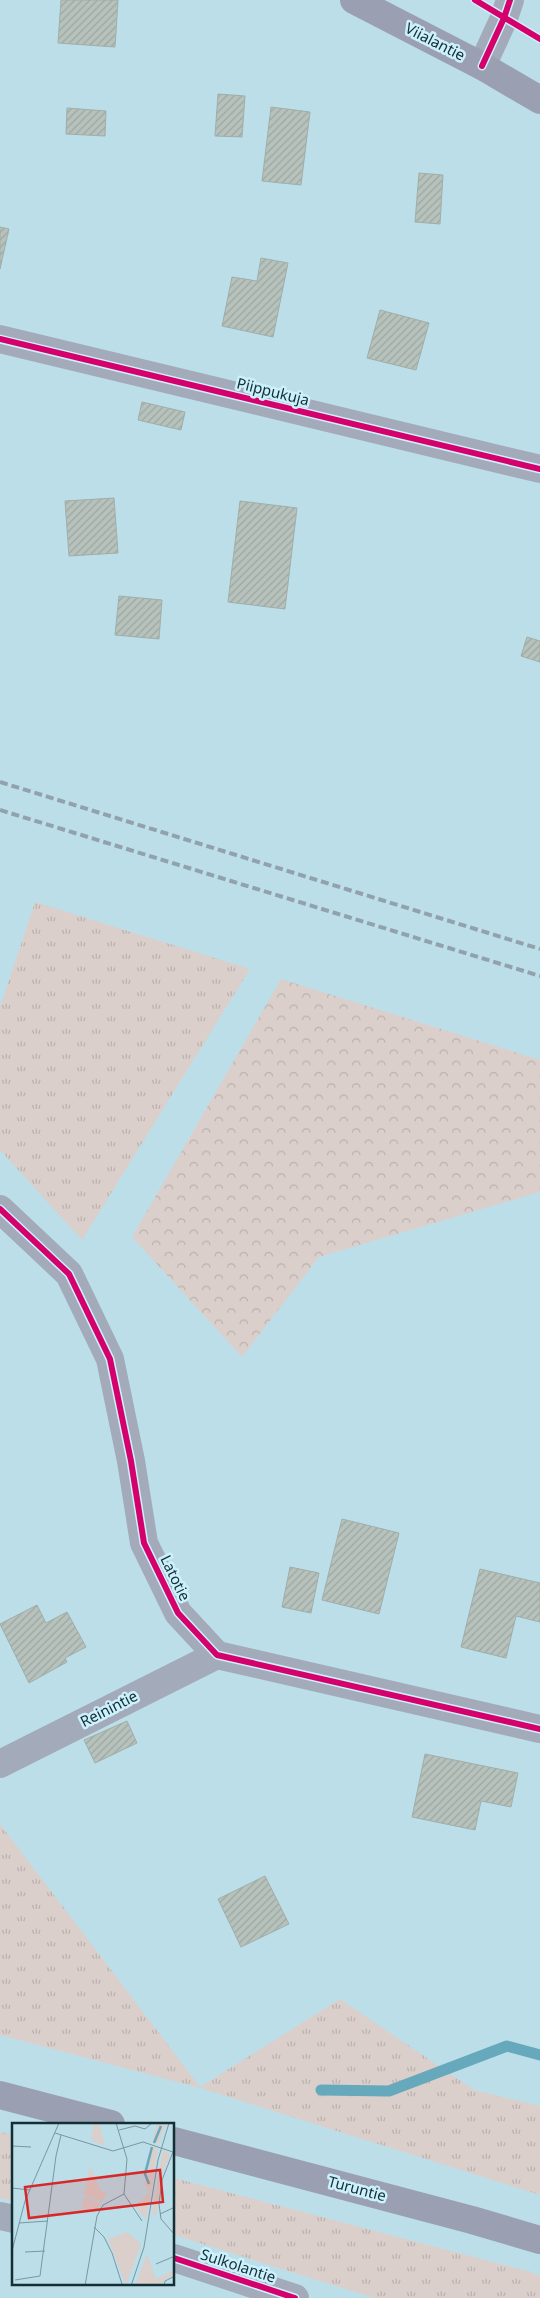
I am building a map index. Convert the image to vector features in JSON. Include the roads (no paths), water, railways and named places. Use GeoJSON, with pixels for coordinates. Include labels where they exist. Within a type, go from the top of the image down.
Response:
{"type":"FeatureCollection","features":[{"type":"Feature","properties":{"kind":"main road","name":"Viialantie"},"geometry":{"type":"LineString","coordinates":[[354,0],[482,66],[540,100]]}},
{"type":"Feature","properties":{"kind":"main road"},"geometry":{"type":"LineString","coordinates":[[0,2095],[106,2123]]}},
{"type":"Feature","properties":{"kind":"main road","name":"Turuntie"},"geometry":{"type":"LineString","coordinates":[[175,2141],[463,2217],[540,2240]]}},
{"type":"Feature","properties":{"kind":"street"},"geometry":{"type":"LineString","coordinates":[[482,66],[504,18],[510,0]]}},
{"type":"Feature","properties":{"kind":"street","name":"Piippukuja"},"geometry":{"type":"LineString","coordinates":[[0,339],[540,470]]}},
{"type":"Feature","properties":{"kind":"street","name":"Latotie"},"geometry":{"type":"LineString","coordinates":[[0,1209],[69,1274],[110,1359],[131,1461],[144,1543],[178,1613],[217,1655]]}},
{"type":"Feature","properties":{"kind":"street"},"geometry":{"type":"LineString","coordinates":[[217,1655],[540,1729]]}},
{"type":"Feature","properties":{"kind":"street","name":"Reinintie"},"geometry":{"type":"LineString","coordinates":[[0,1764],[217,1655]]}},
{"type":"Feature","properties":{"kind":"street","name":"Sulkolantie"},"geometry":{"type":"LineString","coordinates":[[175,2258],[295,2298]]}},
{"type":"Feature","properties":{"kind":"waterway"},"geometry":{"type":"LineString","coordinates":[[321,2090],[389,2091],[507,2046],[540,2055]]}},
{"type":"Feature","properties":{"kind":"railway"},"geometry":{"type":"LineString","coordinates":[[0,782],[540,949]]}},
{"type":"Feature","properties":{"kind":"railway"},"geometry":{"type":"LineString","coordinates":[[0,810],[540,976]]}}]}
